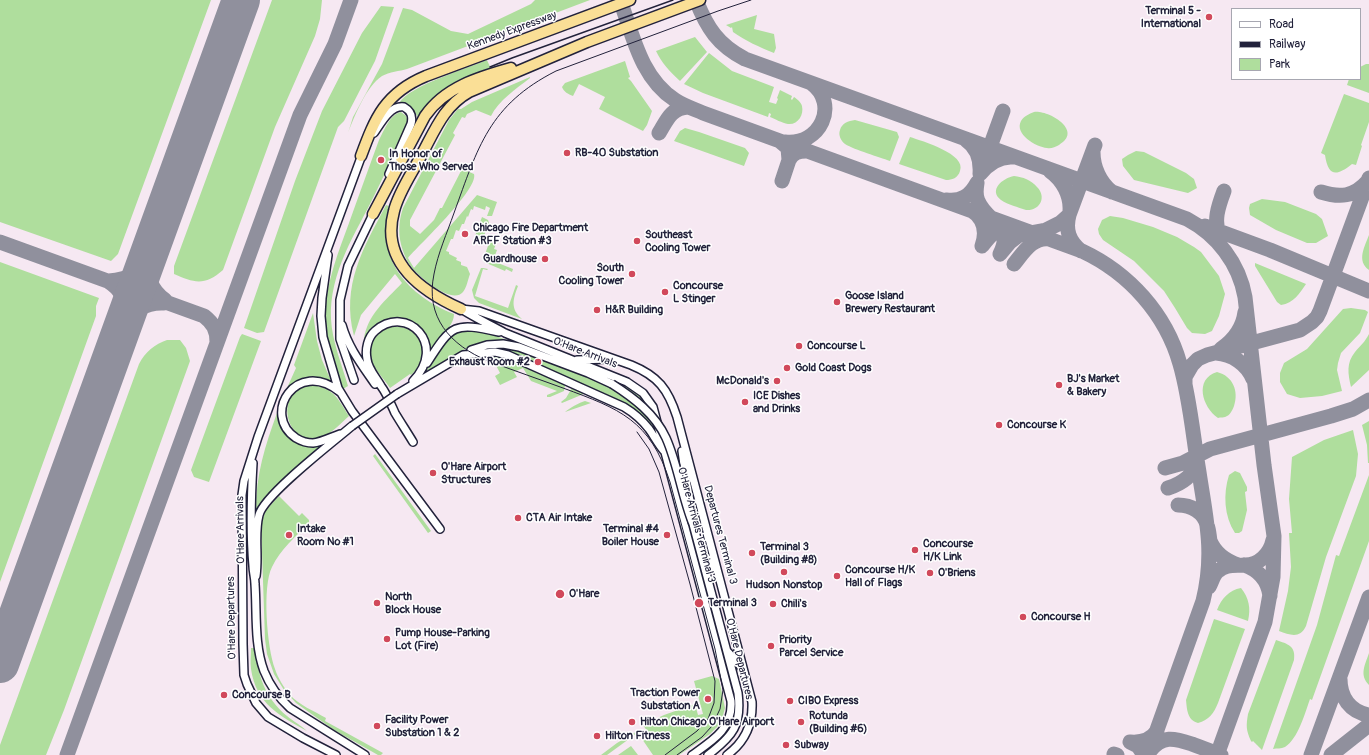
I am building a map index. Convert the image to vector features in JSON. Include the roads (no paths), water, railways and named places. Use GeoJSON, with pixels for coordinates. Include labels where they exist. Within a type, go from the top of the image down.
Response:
{"type":"FeatureCollection","features":[{"type":"Feature","properties":{"kind":"highway","name":"Kennedy Expressway"},"geometry":{"type":"LineString","coordinates":[[361,156],[371,129],[386,104],[406,86],[426,76],[630,0]]}},
{"type":"Feature","properties":{"kind":"highway"},"geometry":{"type":"LineString","coordinates":[[461,309],[426,291],[412,279],[401,264],[394,250],[391,229],[396,203],[444,114],[455,101],[469,92],[561,53],[700,0]]}},
{"type":"Feature","properties":{"kind":"highway"},"geometry":{"type":"LineString","coordinates":[[373,214],[425,116],[435,103],[442,97],[462,85],[507,69],[561,53]]}},
{"type":"Feature","properties":{"kind":"street"},"geometry":{"type":"LineString","coordinates":[[254,450],[361,156],[373,134],[388,114],[398,107],[404,107],[409,110],[412,116],[411,124],[373,214],[348,266],[340,300],[340,339],[354,380]]}},
{"type":"Feature","properties":{"kind":"street"},"geometry":{"type":"LineString","coordinates":[[333,233],[324,281],[320,316],[325,343],[340,393],[440,529]]}},
{"type":"Feature","properties":{"kind":"street"},"geometry":{"type":"LineString","coordinates":[[340,300],[342,325],[348,341],[357,359],[399,419]]}},
{"type":"Feature","properties":{"kind":"street"},"geometry":{"type":"LineString","coordinates":[[461,309],[479,310],[642,370],[657,380],[669,395],[677,417]]}},
{"type":"Feature","properties":{"kind":"street","name":"O'Hare Arrivals"},"geometry":{"type":"LineString","coordinates":[[461,309],[475,318],[506,333],[627,382],[643,393],[656,414],[664,452]]}},
{"type":"Feature","properties":{"kind":"street"},"geometry":{"type":"LineString","coordinates":[[413,442],[368,364],[366,353],[367,345],[374,332],[384,324],[395,322],[406,324],[417,330],[422,336],[427,350],[425,363],[422,370]]}},
{"type":"Feature","properties":{"kind":"street"},"geometry":{"type":"LineString","coordinates":[[406,388],[415,380],[443,339],[453,330],[460,327],[471,326],[506,333]]}},
{"type":"Feature","properties":{"kind":"street"},"geometry":{"type":"LineString","coordinates":[[255,582],[258,566],[258,523],[260,514],[263,506],[282,486],[352,426],[397,394],[472,349],[487,345],[502,344],[519,347],[612,384],[638,402],[652,417],[662,431],[670,449],[693,524]]}},
{"type":"Feature","properties":{"kind":"street"},"geometry":{"type":"LineString","coordinates":[[463,355],[495,352],[508,355],[624,407],[643,422],[664,452]]}},
{"type":"Feature","properties":{"kind":"street"},"geometry":{"type":"LineString","coordinates":[[573,360],[615,359]]}},
{"type":"Feature","properties":{"kind":"street"},"geometry":{"type":"LineString","coordinates":[[340,393],[322,382],[303,382],[292,389],[286,397],[282,408],[282,417],[288,430],[295,437],[304,442],[319,442],[346,431]]}},
{"type":"Feature","properties":{"kind":"street","name":"O'Hare Departures"},"geometry":{"type":"LineString","coordinates":[[677,417],[693,524],[738,693],[739,715],[736,724],[720,746],[708,755]]}},
{"type":"Feature","properties":{"kind":"street","name":"Departures Terminal 3"},"geometry":{"type":"LineString","coordinates":[[677,417],[752,702],[752,716],[748,728],[740,743],[727,755]]}},
{"type":"Feature","properties":{"kind":"street","name":"O'Hare Arrivals"},"geometry":{"type":"LineString","coordinates":[[254,450],[251,506],[257,643],[260,659],[268,680],[290,708],[365,755]]}},
{"type":"Feature","properties":{"kind":"street","name":"O'Hare Departures"},"geometry":{"type":"LineString","coordinates":[[254,450],[244,481],[242,495],[244,675],[252,697],[260,709],[268,717],[303,738],[336,755]]}},
{"type":"Feature","properties":{"kind":"street","name":"O'Hare Arrivals Terminal 3"},"geometry":{"type":"LineString","coordinates":[[664,452],[732,708],[729,721],[723,731],[692,755]]}},
{"type":"Feature","properties":{"kind":"street"},"geometry":{"type":"LineString","coordinates":[[699,548],[718,572]]}},
{"type":"Feature","properties":{"kind":"street"},"geometry":{"type":"LineString","coordinates":[[726,650],[745,671]]}},
{"type":"Feature","properties":{"kind":"tram line"},"geometry":{"type":"LineString","coordinates":[[677,755],[702,737],[712,726],[720,709],[723,690],[715,649],[670,482],[662,461],[653,444],[642,431],[617,411],[583,396],[488,361],[462,347],[443,328],[433,303],[432,289],[440,251],[479,148],[501,113],[515,98],[533,84],[556,71],[751,0]]}},
{"type":"Feature","properties":{"kind":"tram line"},"geometry":{"type":"LineString","coordinates":[[637,432],[649,449],[659,472],[715,681],[714,703],[708,719],[697,731],[665,755]]}},
{"type":"Feature","properties":{"kind":"railway"},"geometry":{"type":"LineString","coordinates":[[490,67],[673,0]]}},
{"type":"Feature","properties":{"kind":"place","name":"Terminal 5 - International"},"geometry":{"type":"Point","coordinates":[1209,17]}},
{"type":"Feature","properties":{"kind":"place","name":"RB-40 Substation"},"geometry":{"type":"Point","coordinates":[567,153]}},
{"type":"Feature","properties":{"kind":"place","name":"In Honor of Those Who Served"},"geometry":{"type":"Point","coordinates":[381,160]}},
{"type":"Feature","properties":{"kind":"place","name":"Chicago Fire Department ARFF Station #3"},"geometry":{"type":"Point","coordinates":[465,234]}},
{"type":"Feature","properties":{"kind":"place","name":"Southeast Cooling Tower"},"geometry":{"type":"Point","coordinates":[637,241]}},
{"type":"Feature","properties":{"kind":"place","name":"Guardhouse"},"geometry":{"type":"Point","coordinates":[545,259]}},
{"type":"Feature","properties":{"kind":"place","name":"South Cooling Tower"},"geometry":{"type":"Point","coordinates":[632,274]}},
{"type":"Feature","properties":{"kind":"place","name":"Concourse L Stinger"},"geometry":{"type":"Point","coordinates":[665,292]}},
{"type":"Feature","properties":{"kind":"place","name":"Goose Island Brewery Restaurant"},"geometry":{"type":"Point","coordinates":[837,302]}},
{"type":"Feature","properties":{"kind":"place","name":"H&R Building"},"geometry":{"type":"Point","coordinates":[597,310]}},
{"type":"Feature","properties":{"kind":"place","name":"Concourse L"},"geometry":{"type":"Point","coordinates":[799,346]}},
{"type":"Feature","properties":{"kind":"place","name":"Exhaust Room #2"},"geometry":{"type":"Point","coordinates":[538,362]}},
{"type":"Feature","properties":{"kind":"place","name":"Gold Coast Dogs"},"geometry":{"type":"Point","coordinates":[787,368]}},
{"type":"Feature","properties":{"kind":"place","name":"McDonald's"},"geometry":{"type":"Point","coordinates":[777,381]}},
{"type":"Feature","properties":{"kind":"place","name":"BJ's Market & Bakery"},"geometry":{"type":"Point","coordinates":[1059,385]}},
{"type":"Feature","properties":{"kind":"place","name":"ICE Dishes and Drinks"},"geometry":{"type":"Point","coordinates":[745,402]}},
{"type":"Feature","properties":{"kind":"place","name":"Concourse K"},"geometry":{"type":"Point","coordinates":[999,425]}},
{"type":"Feature","properties":{"kind":"place","name":"O'Hare Airport Structures"},"geometry":{"type":"Point","coordinates":[433,473]}},
{"type":"Feature","properties":{"kind":"place","name":"CTA Air Intake"},"geometry":{"type":"Point","coordinates":[518,518]}},
{"type":"Feature","properties":{"kind":"place","name":"Intake Room No #1"},"geometry":{"type":"Point","coordinates":[289,535]}},
{"type":"Feature","properties":{"kind":"place","name":"Terminal #4 Boiler House"},"geometry":{"type":"Point","coordinates":[667,535]}},
{"type":"Feature","properties":{"kind":"place","name":"Concourse H/K Link"},"geometry":{"type":"Point","coordinates":[915,550]}},
{"type":"Feature","properties":{"kind":"place","name":"Terminal 3 (Building #8)"},"geometry":{"type":"Point","coordinates":[752,553]}},
{"type":"Feature","properties":{"kind":"place","name":"Hudson Nonstop"},"geometry":{"type":"Point","coordinates":[784,572]}},
{"type":"Feature","properties":{"kind":"place","name":"O'Briens"},"geometry":{"type":"Point","coordinates":[930,573]}},
{"type":"Feature","properties":{"kind":"place","name":"Concourse H/K Hall of Flags"},"geometry":{"type":"Point","coordinates":[837,576]}},
{"type":"Feature","properties":{"kind":"place","name":"O'Hare"},"geometry":{"type":"Point","coordinates":[560,594]}},
{"type":"Feature","properties":{"kind":"place","name":"North Block House"},"geometry":{"type":"Point","coordinates":[377,603]}},
{"type":"Feature","properties":{"kind":"place","name":"Terminal 3"},"geometry":{"type":"Point","coordinates":[699,603]}},
{"type":"Feature","properties":{"kind":"place","name":"Chili's"},"geometry":{"type":"Point","coordinates":[773,604]}},
{"type":"Feature","properties":{"kind":"place","name":"Concourse H"},"geometry":{"type":"Point","coordinates":[1023,617]}},
{"type":"Feature","properties":{"kind":"place","name":"Pump House-Parking Lot (Fire)"},"geometry":{"type":"Point","coordinates":[387,639]}},
{"type":"Feature","properties":{"kind":"place","name":"Priority Parcel Service"},"geometry":{"type":"Point","coordinates":[771,646]}},
{"type":"Feature","properties":{"kind":"place","name":"Concourse B"},"geometry":{"type":"Point","coordinates":[224,695]}},
{"type":"Feature","properties":{"kind":"place","name":"Traction Power Substation A"},"geometry":{"type":"Point","coordinates":[708,699]}},
{"type":"Feature","properties":{"kind":"place","name":"CIBO Express"},"geometry":{"type":"Point","coordinates":[790,701]}},
{"type":"Feature","properties":{"kind":"place","name":"Hilton Chicago O'Hare Airport"},"geometry":{"type":"Point","coordinates":[632,722]}},
{"type":"Feature","properties":{"kind":"place","name":"Rotunda (Building #6)"},"geometry":{"type":"Point","coordinates":[801,722]}},
{"type":"Feature","properties":{"kind":"place","name":"Facility Power Substation 1 & 2"},"geometry":{"type":"Point","coordinates":[377,726]}},
{"type":"Feature","properties":{"kind":"place","name":"Hilton Fitness"},"geometry":{"type":"Point","coordinates":[597,736]}},
{"type":"Feature","properties":{"kind":"place","name":"Subway"},"geometry":{"type":"Point","coordinates":[786,745]}}]}
